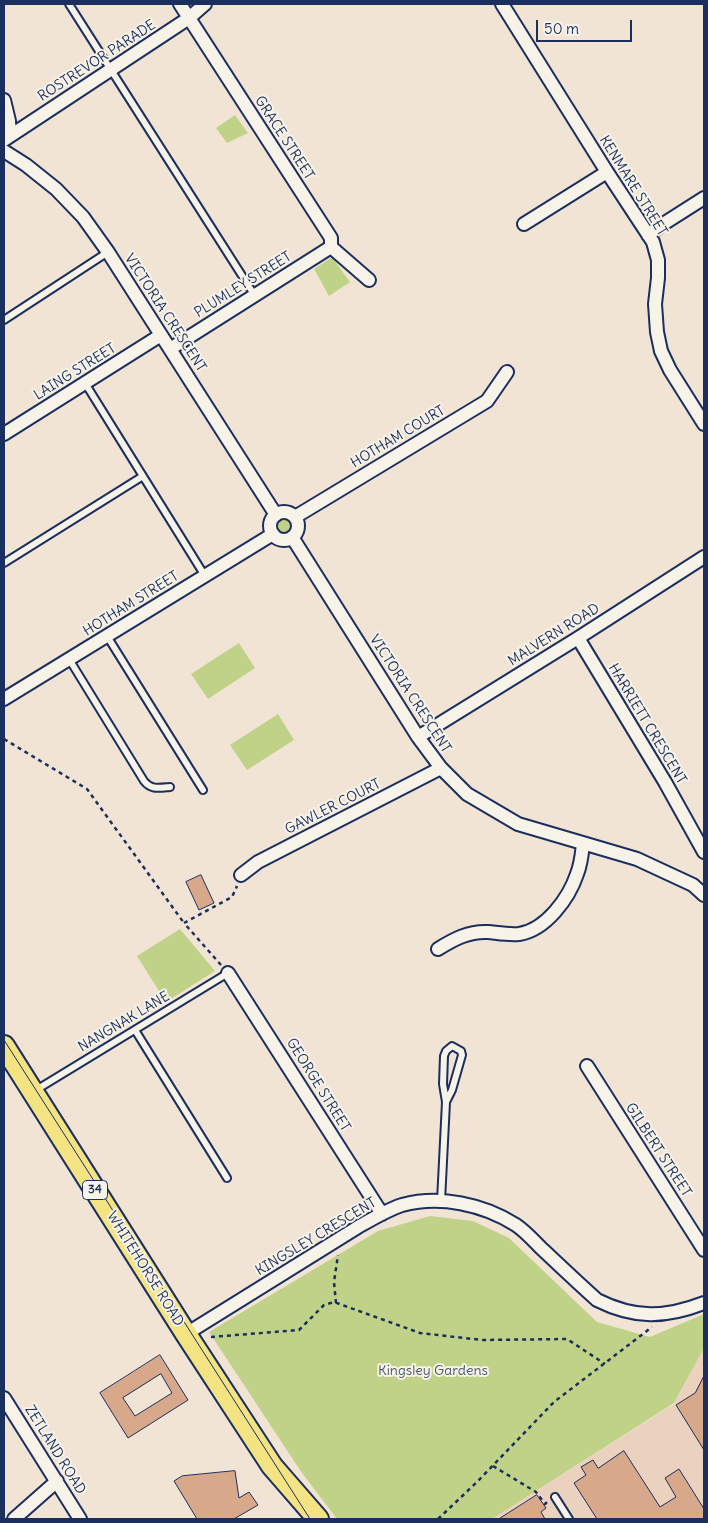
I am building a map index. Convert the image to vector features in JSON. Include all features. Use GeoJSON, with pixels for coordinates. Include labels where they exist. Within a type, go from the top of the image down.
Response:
{"type":"FeatureCollection","features":[{"type":"Feature","properties":{"kind":"main road","name":"WHITEHORSE ROAD"},"geometry":{"type":"LineString","coordinates":[[5,1052],[33,1092],[272,1466],[300,1519]]}},
{"type":"Feature","properties":{"kind":"main road","name":"WHITEHORSE ROAD"},"geometry":{"type":"LineString","coordinates":[[272,1466],[318,1519]]}},
{"type":"Feature","properties":{"kind":"street","name":"GRACE STREET"},"geometry":{"type":"LineString","coordinates":[[180,4],[331,238],[331,247],[369,280]]}},
{"type":"Feature","properties":{"kind":"street","name":"ROSTREVOR PARADE"},"geometry":{"type":"LineString","coordinates":[[7,138],[189,18],[205,4]]}},
{"type":"Feature","properties":{"kind":"street","name":"KENMARE STREET"},"geometry":{"type":"LineString","coordinates":[[502,4],[652,242],[658,260],[655,304],[657,332],[661,351],[670,370],[704,424]]}},
{"type":"Feature","properties":{"kind":"street"},"geometry":{"type":"LineString","coordinates":[[4,100],[9,121],[7,138]]}},
{"type":"Feature","properties":{"kind":"street","name":"VICTORIA CRESCENT"},"geometry":{"type":"LineString","coordinates":[[4,151],[56,190],[83,217],[108,252],[276,515]]}},
{"type":"Feature","properties":{"kind":"street"},"geometry":{"type":"LineString","coordinates":[[524,224],[607,172]]}},
{"type":"Feature","properties":{"kind":"street"},"geometry":{"type":"LineString","coordinates":[[648,235],[704,198]]}},
{"type":"Feature","properties":{"kind":"street","name":"PLUMLEY STREET"},"geometry":{"type":"LineString","coordinates":[[170,349],[331,247]]}},
{"type":"Feature","properties":{"kind":"street","name":"LAING STREET"},"geometry":{"type":"LineString","coordinates":[[4,434],[161,335]]}},
{"type":"Feature","properties":{"kind":"street","name":"HOTHAM COURT"},"geometry":{"type":"LineString","coordinates":[[295,517],[487,401],[507,372]]}},
{"type":"Feature","properties":{"kind":"street"},"geometry":{"type":"LineString","coordinates":[[286,512],[295,517],[298,522],[298,528],[292,537],[282,540],[273,534],[271,524],[272,519],[276,515],[286,512]]}},
{"type":"Feature","properties":{"kind":"street","name":"HOTHAM STREET"},"geometry":{"type":"LineString","coordinates":[[4,699],[273,534]]}},
{"type":"Feature","properties":{"kind":"street","name":"VICTORIA CRESCENT"},"geometry":{"type":"LineString","coordinates":[[292,537],[418,737],[440,768],[466,794],[518,824],[637,859],[693,885],[704,895]]}},
{"type":"Feature","properties":{"kind":"street","name":"MALVERN ROAD"},"geometry":{"type":"LineString","coordinates":[[418,737],[578,638],[704,556]]}},
{"type":"Feature","properties":{"kind":"street","name":"HARRIETT CRESCENT"},"geometry":{"type":"LineString","coordinates":[[578,638],[665,782],[704,852]]}},
{"type":"Feature","properties":{"kind":"street","name":"GAWLER COURT"},"geometry":{"type":"LineString","coordinates":[[241,876],[258,862],[440,768]]}},
{"type":"Feature","properties":{"kind":"street"},"geometry":{"type":"LineString","coordinates":[[438,948],[450,941],[472,933],[526,933],[548,920],[566,896],[577,874],[583,844]]}},
{"type":"Feature","properties":{"kind":"street","name":"GEORGE STREET"},"geometry":{"type":"LineString","coordinates":[[228,973],[382,1214]]}},
{"type":"Feature","properties":{"kind":"street","name":"GILBERT STREET"},"geometry":{"type":"LineString","coordinates":[[587,1066],[704,1250]]}},
{"type":"Feature","properties":{"kind":"street","name":"KINGSLEY CRESCENT"},"geometry":{"type":"LineString","coordinates":[[186,1334],[382,1214],[401,1206],[426,1200],[475,1206],[497,1214],[517,1226],[597,1300],[610,1306],[631,1313],[652,1315],[669,1313],[704,1302]]}},
{"type":"Feature","properties":{"kind":"street","name":"ZETLAND ROAD"},"geometry":{"type":"LineString","coordinates":[[4,1398],[80,1519]]}},
{"type":"Feature","properties":{"kind":"street"},"geometry":{"type":"LineString","coordinates":[[14,1519],[57,1482]]}},
{"type":"Feature","properties":{"kind":"lane"},"geometry":{"type":"LineString","coordinates":[[69,4],[255,296]]}},
{"type":"Feature","properties":{"kind":"lane"},"geometry":{"type":"LineString","coordinates":[[4,320],[108,252]]}},
{"type":"Feature","properties":{"kind":"lane"},"geometry":{"type":"LineString","coordinates":[[85,383],[205,576]]}},
{"type":"Feature","properties":{"kind":"lane"},"geometry":{"type":"LineString","coordinates":[[4,563],[143,476]]}},
{"type":"Feature","properties":{"kind":"lane"},"geometry":{"type":"LineString","coordinates":[[107,636],[203,790]]}},
{"type":"Feature","properties":{"kind":"lane"},"geometry":{"type":"LineString","coordinates":[[69,659],[144,781],[148,786],[155,789],[170,787]]}},
{"type":"Feature","properties":{"kind":"lane","name":"NANGNAK LANE"},"geometry":{"type":"LineString","coordinates":[[33,1092],[228,973]]}},
{"type":"Feature","properties":{"kind":"lane"},"geometry":{"type":"LineString","coordinates":[[135,1030],[227,1178]]}},
{"type":"Feature","properties":{"kind":"lane"},"geometry":{"type":"LineString","coordinates":[[442,1201],[446,1102],[443,1084],[444,1056],[446,1051],[452,1046],[461,1051],[462,1055],[452,1090],[446,1102]]}},
{"type":"Feature","properties":{"kind":"lane"},"geometry":{"type":"LineString","coordinates":[[555,1497],[568,1519]]}},
{"type":"Feature","properties":{"kind":"path"},"geometry":{"type":"LineString","coordinates":[[4,739],[87,788],[184,922],[228,973]]}},
{"type":"Feature","properties":{"kind":"path"},"geometry":{"type":"LineString","coordinates":[[184,922],[232,897],[241,876]]}},
{"type":"Feature","properties":{"kind":"path"},"geometry":{"type":"LineString","coordinates":[[336,1303],[334,1282],[340,1238]]}},
{"type":"Feature","properties":{"kind":"path"},"geometry":{"type":"LineString","coordinates":[[211,1337],[299,1330],[324,1305],[334,1302],[420,1333],[482,1340],[567,1338],[605,1364]]}},
{"type":"Feature","properties":{"kind":"path"},"geometry":{"type":"LineString","coordinates":[[438,1519],[493,1466],[554,1402],[669,1313]]}},
{"type":"Feature","properties":{"kind":"path"},"geometry":{"type":"LineString","coordinates":[[493,1466],[539,1495]]}},
{"type":"Feature","properties":{"kind":"shaded area"},"geometry":{"type":"Polygon","coordinates":[[[704,1348],[704,1519],[492,1519],[674,1404],[704,1348]]]}},
{"type":"Feature","properties":{"kind":"green space"},"geometry":{"type":"Polygon","coordinates":[[[235,115],[248,133],[227,143],[216,128],[235,115]]]}},
{"type":"Feature","properties":{"kind":"green space"},"geometry":{"type":"Polygon","coordinates":[[[332,257],[350,282],[329,296],[314,269],[332,257]]]}},
{"type":"Feature","properties":{"kind":"green space"},"geometry":{"type":"Polygon","coordinates":[[[285,516],[291,519],[294,525],[291,531],[285,534],[279,531],[276,525],[279,519],[285,516]]]}},
{"type":"Feature","properties":{"kind":"green space"},"geometry":{"type":"Polygon","coordinates":[[[239,643],[255,668],[208,699],[191,674],[239,643]]]}},
{"type":"Feature","properties":{"kind":"green space"},"geometry":{"type":"Polygon","coordinates":[[[278,714],[294,740],[247,770],[230,745],[278,714]]]}},
{"type":"Feature","properties":{"kind":"green space"},"geometry":{"type":"Polygon","coordinates":[[[180,929],[215,971],[166,1002],[137,956],[180,929]]]}},
{"type":"Feature","properties":{"kind":"green space","name":"Kingsley Gardens"},"geometry":{"type":"Polygon","coordinates":[[[430,1216],[473,1221],[509,1238],[597,1322],[650,1337],[704,1314],[704,1348],[674,1403],[492,1519],[337,1519],[302,1473],[209,1332],[378,1231],[430,1216]]]}},
{"type":"Feature","properties":{"kind":"building"},"geometry":{"type":"Polygon","coordinates":[[[201,875],[214,903],[199,910],[186,882],[201,875]]]}},
{"type":"Feature","properties":{"kind":"building"},"geometry":{"type":"Polygon","coordinates":[[[160,1355],[188,1400],[128,1438],[100,1393],[160,1355]],[[161,1374],[123,1398],[135,1416],[172,1393],[161,1374]]]}},
{"type":"Feature","properties":{"kind":"building"},"geometry":{"type":"Polygon","coordinates":[[[704,1376],[704,1450],[676,1405],[695,1393],[704,1376]]]}},
{"type":"Feature","properties":{"kind":"building"},"geometry":{"type":"Polygon","coordinates":[[[624,1451],[660,1507],[676,1497],[665,1478],[679,1469],[704,1509],[704,1519],[597,1519],[574,1483],[586,1475],[581,1467],[593,1460],[598,1468],[624,1451]]]}},
{"type":"Feature","properties":{"kind":"building"},"geometry":{"type":"Polygon","coordinates":[[[235,1471],[239,1498],[249,1492],[258,1505],[234,1519],[197,1519],[174,1481],[182,1476],[235,1471]]]}},
{"type":"Feature","properties":{"kind":"building"},"geometry":{"type":"Polygon","coordinates":[[[537,1495],[546,1508],[541,1512],[545,1519],[499,1519],[537,1495]]]}},
{"type":"Feature","properties":{"kind":"tram line"},"geometry":{"type":"LineString","coordinates":[[4,1040],[310,1519]]}}]}
